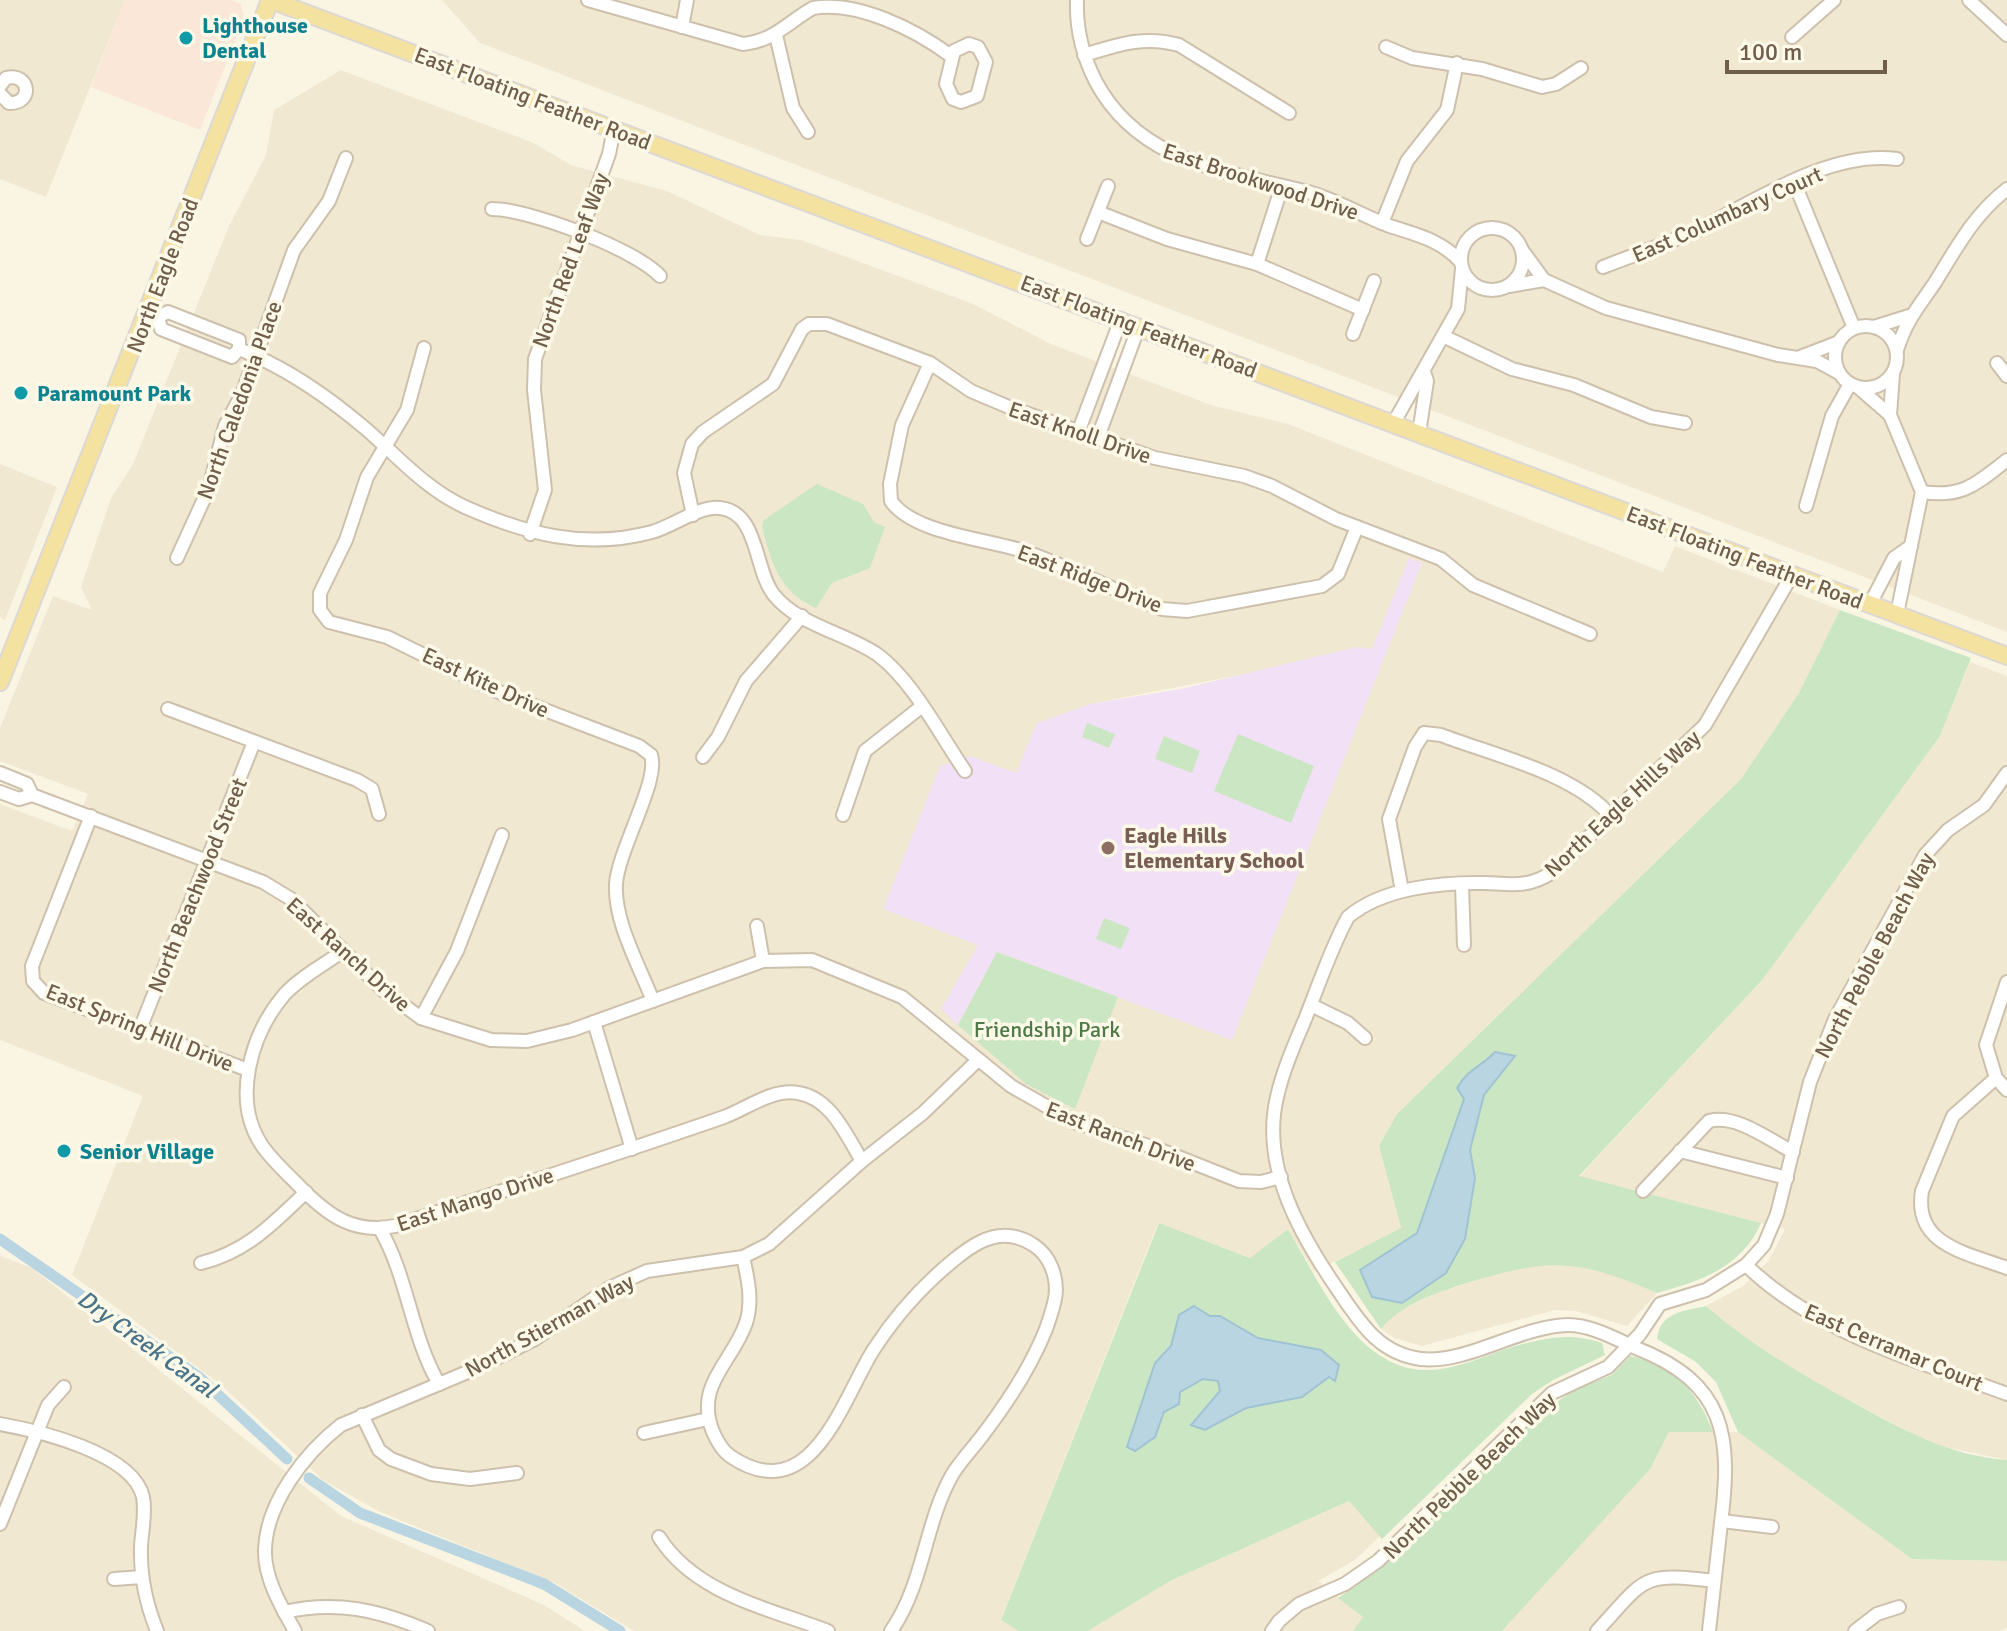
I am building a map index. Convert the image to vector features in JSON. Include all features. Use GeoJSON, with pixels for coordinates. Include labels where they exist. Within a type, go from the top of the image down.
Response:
{"type":"FeatureCollection","features":[{"type":"Feature","properties":{"kind":"main road","name":"East Floating Feather Road"},"geometry":{"type":"LineString","coordinates":[[270,0],[2007,656]]}},
{"type":"Feature","properties":{"kind":"main road","name":"North Eagle Road"},"geometry":{"type":"LineString","coordinates":[[0,682],[152,315],[270,0]]}},
{"type":"Feature","properties":{"kind":"street"},"geometry":{"type":"LineString","coordinates":[[588,0],[743,44],[761,42],[776,35],[813,9],[834,0],[856,2],[874,5],[951,56]]}},
{"type":"Feature","properties":{"kind":"street"},"geometry":{"type":"LineString","coordinates":[[682,27],[687,0]]}},
{"type":"Feature","properties":{"kind":"street","name":"East Brookwood Drive"},"geometry":{"type":"LineString","coordinates":[[1077,0],[1084,55],[1104,97],[1126,123],[1148,142],[1184,160],[1311,193],[1382,223],[1440,242],[1470,237]]}},
{"type":"Feature","properties":{"kind":"street"},"geometry":{"type":"LineString","coordinates":[[1792,37],[1834,0]]}},
{"type":"Feature","properties":{"kind":"street"},"geometry":{"type":"LineString","coordinates":[[1969,0],[2007,35]]}},
{"type":"Feature","properties":{"kind":"street"},"geometry":{"type":"LineString","coordinates":[[776,35],[793,108],[808,132]]}},
{"type":"Feature","properties":{"kind":"street"},"geometry":{"type":"LineString","coordinates":[[1084,55],[1134,40],[1165,41],[1179,45],[1289,113]]}},
{"type":"Feature","properties":{"kind":"street"},"geometry":{"type":"LineString","coordinates":[[969,44],[985,54],[981,89],[972,101],[961,102],[948,93],[946,84],[951,56],[960,46],[969,44]]}},
{"type":"Feature","properties":{"kind":"street"},"geometry":{"type":"LineString","coordinates":[[1386,47],[1412,58],[1457,63],[1542,87],[1556,84],[1581,68]]}},
{"type":"Feature","properties":{"kind":"street"},"geometry":{"type":"LineString","coordinates":[[1382,223],[1407,161],[1447,110],[1457,63]]}},
{"type":"Feature","properties":{"kind":"street"},"geometry":{"type":"LineString","coordinates":[[0,85],[6,78],[15,76],[23,80],[27,89],[25,98],[18,103],[9,103],[0,94]]}},
{"type":"Feature","properties":{"kind":"street","name":"North Red Leaf Way"},"geometry":{"type":"LineString","coordinates":[[530,534],[545,490],[546,475],[534,390],[535,359],[614,129]]}},
{"type":"Feature","properties":{"kind":"street","name":"East Columbary Court"},"geometry":{"type":"LineString","coordinates":[[1603,267],[1689,233],[1751,198],[1861,157],[1897,159]]}},
{"type":"Feature","properties":{"kind":"street","name":"North Caledonia Place"},"geometry":{"type":"LineString","coordinates":[[177,558],[209,488],[225,426],[242,394],[294,250],[329,201],[346,158]]}},
{"type":"Feature","properties":{"kind":"street"},"geometry":{"type":"LineString","coordinates":[[1794,182],[1854,328]]}},
{"type":"Feature","properties":{"kind":"street"},"geometry":{"type":"LineString","coordinates":[[1087,239],[1108,186]]}},
{"type":"Feature","properties":{"kind":"street"},"geometry":{"type":"LineString","coordinates":[[1257,264],[1282,186]]}},
{"type":"Feature","properties":{"kind":"street"},"geometry":{"type":"LineString","coordinates":[[1897,614],[1910,564],[1922,492],[1890,415],[1897,350],[1909,316],[1975,217],[2007,189]]}},
{"type":"Feature","properties":{"kind":"street"},"geometry":{"type":"LineString","coordinates":[[492,209],[519,212],[638,257],[660,276]]}},
{"type":"Feature","properties":{"kind":"street"},"geometry":{"type":"LineString","coordinates":[[1098,212],[1167,239],[1257,264],[1363,310]]}},
{"type":"Feature","properties":{"kind":"street"},"geometry":{"type":"LineString","coordinates":[[1393,424],[1415,379],[1424,372],[1458,309],[1463,248],[1470,237],[1483,229],[1497,228],[1516,238],[1544,280],[1606,308],[1817,361],[1839,373],[1890,415]]}},
{"type":"Feature","properties":{"kind":"street","name":"East Brookwood Drive"},"geometry":{"type":"LineString","coordinates":[[1440,242],[1462,266]]}},
{"type":"Feature","properties":{"kind":"street"},"geometry":{"type":"LineString","coordinates":[[1509,286],[1522,270],[1522,250]]}},
{"type":"Feature","properties":{"kind":"street"},"geometry":{"type":"LineString","coordinates":[[1462,266],[1475,286],[1491,291]]}},
{"type":"Feature","properties":{"kind":"street"},"geometry":{"type":"LineString","coordinates":[[1458,309],[1491,291],[1544,280]]}},
{"type":"Feature","properties":{"kind":"street"},"geometry":{"type":"LineString","coordinates":[[1353,334],[1374,281]]}},
{"type":"Feature","properties":{"kind":"street"},"geometry":{"type":"LineString","coordinates":[[168,312],[239,340],[239,349],[232,357],[161,329],[152,315],[168,312]]}},
{"type":"Feature","properties":{"kind":"street"},"geometry":{"type":"LineString","coordinates":[[1797,358],[1839,342],[1854,328],[1874,327],[1909,316]]}},
{"type":"Feature","properties":{"kind":"street"},"geometry":{"type":"LineString","coordinates":[[1079,430],[1121,319]]}},
{"type":"Feature","properties":{"kind":"street","name":"East Knoll Drive"},"geometry":{"type":"LineString","coordinates":[[693,515],[684,473],[692,444],[703,432],[773,384],[798,336],[809,324],[827,324],[930,363],[991,401],[1155,458],[1272,486],[1357,527],[1441,559],[1473,585],[1590,634]]}},
{"type":"Feature","properties":{"kind":"street"},"geometry":{"type":"LineString","coordinates":[[1098,437],[1139,326]]}},
{"type":"Feature","properties":{"kind":"street"},"geometry":{"type":"LineString","coordinates":[[1874,327],[1888,335],[1897,350]]}},
{"type":"Feature","properties":{"kind":"street"},"geometry":{"type":"LineString","coordinates":[[1443,336],[1512,369],[1574,385],[1651,417],[1685,423]]}},
{"type":"Feature","properties":{"kind":"street"},"geometry":{"type":"LineString","coordinates":[[1839,342],[1835,352],[1839,373]]}},
{"type":"Feature","properties":{"kind":"street"},"geometry":{"type":"LineString","coordinates":[[386,448],[407,410],[424,348]]}},
{"type":"Feature","properties":{"kind":"street"},"geometry":{"type":"LineString","coordinates":[[239,349],[299,378],[443,497],[530,534],[612,538],[651,532],[693,515],[721,508],[738,514],[751,534],[763,576],[774,595],[802,616],[882,658],[904,681],[965,771]]}},
{"type":"Feature","properties":{"kind":"street","name":"East Ridge Drive"},"geometry":{"type":"LineString","coordinates":[[930,363],[902,425],[890,484],[891,501],[902,513],[966,538],[1021,550],[1162,609],[1187,611],[1322,586],[1338,574],[1357,527]]}},
{"type":"Feature","properties":{"kind":"street"},"geometry":{"type":"LineString","coordinates":[[1997,363],[2007,376]]}},
{"type":"Feature","properties":{"kind":"street"},"geometry":{"type":"LineString","coordinates":[[1419,433],[1427,381],[1424,372]]}},
{"type":"Feature","properties":{"kind":"street"},"geometry":{"type":"LineString","coordinates":[[1854,386],[1878,387],[1893,374]]}},
{"type":"Feature","properties":{"kind":"street"},"geometry":{"type":"LineString","coordinates":[[1806,506],[1832,416],[1854,386]]}},
{"type":"Feature","properties":{"kind":"street","name":"East Kite Drive"},"geometry":{"type":"LineString","coordinates":[[386,448],[367,477],[346,540],[320,593],[320,610],[329,622],[387,637],[503,694],[639,746],[653,758],[653,773],[628,837],[616,885],[619,909],[653,1001]]}},
{"type":"Feature","properties":{"kind":"street"},"geometry":{"type":"LineString","coordinates":[[1922,492],[1946,496],[1958,493],[2007,460]]}},
{"type":"Feature","properties":{"kind":"street"},"geometry":{"type":"LineString","coordinates":[[1870,604],[1894,558],[1911,546]]}},
{"type":"Feature","properties":{"kind":"street","name":"North Eagle Hills Way"},"geometry":{"type":"LineString","coordinates":[[1709,1631],[1722,1521],[1726,1450],[1712,1402],[1689,1375],[1657,1356],[1570,1325],[1542,1328],[1444,1357],[1423,1359],[1400,1354],[1382,1345],[1364,1328],[1303,1236],[1281,1177],[1273,1125],[1276,1099],[1348,917],[1362,905],[1402,891],[1462,885],[1507,886],[1539,880],[1612,817],[1705,725],[1792,575]]}},
{"type":"Feature","properties":{"kind":"street"},"geometry":{"type":"LineString","coordinates":[[703,757],[718,737],[746,681],[802,616]]}},
{"type":"Feature","properties":{"kind":"street"},"geometry":{"type":"LineString","coordinates":[[843,815],[865,751],[921,707]]}},
{"type":"Feature","properties":{"kind":"street"},"geometry":{"type":"LineString","coordinates":[[168,709],[372,789],[379,814]]}},
{"type":"Feature","properties":{"kind":"street"},"geometry":{"type":"LineString","coordinates":[[1402,891],[1389,819],[1415,747],[1424,733],[1441,735],[1573,785],[1600,803],[1612,817]]}},
{"type":"Feature","properties":{"kind":"street","name":"North Beachwood Street"},"geometry":{"type":"LineString","coordinates":[[140,1029],[254,742]]}},
{"type":"Feature","properties":{"kind":"street","name":"East Ranch Drive"},"geometry":{"type":"LineString","coordinates":[[0,773],[27,784],[32,795]]}},
{"type":"Feature","properties":{"kind":"street","name":"North Pebble Beach Way"},"geometry":{"type":"LineString","coordinates":[[1272,1631],[1299,1604],[1345,1584],[1378,1561],[1552,1393],[1608,1367],[1660,1304],[1706,1290],[1746,1265],[1772,1228],[1825,1041],[1925,855],[1948,830],[1984,805],[2007,773]]}},
{"type":"Feature","properties":{"kind":"street","name":"East Ranch Drive"},"geometry":{"type":"LineString","coordinates":[[0,792],[19,799],[32,795],[263,882],[282,893],[383,990],[421,1018],[491,1040],[527,1041],[594,1022],[763,961],[812,960],[882,987],[920,1009],[978,1060],[1039,1106],[1074,1122],[1158,1149],[1239,1181],[1261,1182],[1281,1177]]}},
{"type":"Feature","properties":{"kind":"street","name":"East Spring Hill Drive"},"geometry":{"type":"LineString","coordinates":[[91,816],[32,966],[33,981],[44,993],[248,1070]]}},
{"type":"Feature","properties":{"kind":"street"},"geometry":{"type":"LineString","coordinates":[[421,1018],[457,951],[502,835]]}},
{"type":"Feature","properties":{"kind":"street"},"geometry":{"type":"LineString","coordinates":[[1462,885],[1464,945]]}},
{"type":"Feature","properties":{"kind":"street"},"geometry":{"type":"LineString","coordinates":[[757,926],[763,961]]}},
{"type":"Feature","properties":{"kind":"street","name":"East Mango Drive"},"geometry":{"type":"LineString","coordinates":[[343,951],[286,993],[267,1021],[248,1070],[246,1107],[260,1142],[306,1192],[336,1219],[353,1226],[380,1229],[632,1149],[740,1112],[782,1093],[794,1092],[822,1103],[862,1161]]}},
{"type":"Feature","properties":{"kind":"street"},"geometry":{"type":"LineString","coordinates":[[2007,982],[1986,1045],[1996,1078],[2007,1090]]}},
{"type":"Feature","properties":{"kind":"street"},"geometry":{"type":"LineString","coordinates":[[1311,1005],[1333,1014],[1365,1038]]}},
{"type":"Feature","properties":{"kind":"street"},"geometry":{"type":"LineString","coordinates":[[594,1022],[632,1149]]}},
{"type":"Feature","properties":{"kind":"street","name":"North Stierman Way"},"geometry":{"type":"LineString","coordinates":[[295,1631],[267,1570],[265,1551],[273,1513],[296,1474],[327,1436],[362,1415],[439,1384],[535,1339],[609,1288],[647,1271],[743,1257],[769,1244],[862,1161],[923,1113],[978,1060]]}},
{"type":"Feature","properties":{"kind":"street"},"geometry":{"type":"LineString","coordinates":[[1996,1078],[1963,1106],[1946,1129],[1920,1204],[1924,1223],[1934,1238],[2007,1268]]}},
{"type":"Feature","properties":{"kind":"street"},"geometry":{"type":"LineString","coordinates":[[1643,1191],[1699,1128],[1720,1118],[1793,1152]]}},
{"type":"Feature","properties":{"kind":"street"},"geometry":{"type":"LineString","coordinates":[[1680,1151],[1787,1178]]}},
{"type":"Feature","properties":{"kind":"street"},"geometry":{"type":"LineString","coordinates":[[201,1263],[223,1258],[258,1238],[306,1192]]}},
{"type":"Feature","properties":{"kind":"street"},"geometry":{"type":"LineString","coordinates":[[380,1229],[392,1248],[427,1363],[439,1384]]}},
{"type":"Feature","properties":{"kind":"street"},"geometry":{"type":"LineString","coordinates":[[743,1257],[749,1283],[747,1320],[711,1381],[708,1419],[728,1455],[745,1464],[768,1469],[791,1466],[821,1446],[875,1348],[898,1314],[945,1267],[988,1238],[1008,1236],[1026,1241],[1048,1258],[1058,1281],[1057,1296],[1037,1352],[1019,1386],[953,1473],[930,1524],[911,1598],[891,1631]]}},
{"type":"Feature","properties":{"kind":"street","name":"East Cerramar Court"},"geometry":{"type":"LineString","coordinates":[[1746,1265],[1806,1313],[1873,1343],[2007,1394]]}},
{"type":"Feature","properties":{"kind":"street"},"geometry":{"type":"LineString","coordinates":[[0,1524],[48,1405],[64,1387]]}},
{"type":"Feature","properties":{"kind":"street"},"geometry":{"type":"LineString","coordinates":[[362,1415],[379,1450],[391,1459],[431,1474],[470,1479],[517,1473]]}},
{"type":"Feature","properties":{"kind":"street"},"geometry":{"type":"LineString","coordinates":[[644,1433],[708,1419]]}},
{"type":"Feature","properties":{"kind":"street"},"geometry":{"type":"LineString","coordinates":[[0,1424],[38,1431],[107,1458],[124,1468],[136,1481],[144,1510],[142,1577],[157,1631]]}},
{"type":"Feature","properties":{"kind":"street"},"geometry":{"type":"LineString","coordinates":[[1722,1521],[1772,1527]]}},
{"type":"Feature","properties":{"kind":"street"},"geometry":{"type":"LineString","coordinates":[[659,1537],[671,1556],[689,1574],[708,1585],[828,1631]]}},
{"type":"Feature","properties":{"kind":"street"},"geometry":{"type":"LineString","coordinates":[[1597,1631],[1635,1589],[1654,1576],[1714,1581]]}},
{"type":"Feature","properties":{"kind":"street"},"geometry":{"type":"LineString","coordinates":[[114,1579],[142,1577]]}},
{"type":"Feature","properties":{"kind":"street"},"geometry":{"type":"LineString","coordinates":[[284,1612],[310,1606],[370,1609],[428,1631]]}},
{"type":"Feature","properties":{"kind":"street"},"geometry":{"type":"LineString","coordinates":[[1855,1631],[1877,1614],[1899,1607]]}},
{"type":"Feature","properties":{"kind":"shaded area"},"geometry":{"type":"Polygon","coordinates":[[[0,0],[125,0],[46,197],[0,179],[0,0]]]}},
{"type":"Feature","properties":{"kind":"shaded area"},"geometry":{"type":"Polygon","coordinates":[[[125,0],[232,0],[241,4],[244,18],[200,130],[91,87],[125,0]]]}},
{"type":"Feature","properties":{"kind":"shaded area"},"geometry":{"type":"Polygon","coordinates":[[[442,0],[2007,0],[2007,632],[480,43],[442,0]]]}},
{"type":"Feature","properties":{"kind":"shaded area"},"geometry":{"type":"Polygon","coordinates":[[[341,70],[534,143],[571,165],[667,191],[760,235],[801,240],[901,277],[973,304],[1051,344],[1211,405],[1288,424],[1663,572],[1675,546],[1840,610],[1799,693],[1741,779],[1397,1114],[1379,1146],[1401,1229],[1314,1272],[1288,1229],[1251,1258],[1158,1223],[1001,1619],[1019,1631],[634,1631],[555,1583],[380,1512],[323,1480],[220,1384],[72,1275],[143,1096],[0,1040],[0,804],[72,831],[88,794],[0,761],[0,728],[53,596],[92,610],[81,587],[111,498],[133,464],[229,226],[266,155],[274,110],[341,70]],[[1409,559],[1373,649],[1090,704],[1037,723],[1016,774],[970,756],[978,945],[941,1009],[997,952],[1232,1040],[1422,563],[1409,559]]]}},
{"type":"Feature","properties":{"kind":"shaded area"},"geometry":{"type":"Polygon","coordinates":[[[0,464],[57,487],[5,620],[0,617],[0,464]]]}},
{"type":"Feature","properties":{"kind":"shaded area","name":"Eagle Hills Elementary School"},"geometry":{"type":"Polygon","coordinates":[[[1409,558],[1422,563],[1232,1040],[997,952],[958,1025],[941,1009],[978,945],[883,909],[940,766],[970,756],[1016,773],[1037,723],[1090,704],[1181,689],[1357,647],[1372,649],[1409,558]]]}},
{"type":"Feature","properties":{"kind":"shaded area"},"geometry":{"type":"Polygon","coordinates":[[[1970,662],[2007,676],[2007,1460],[1930,1444],[1777,1361],[1742,1338],[1706,1306],[1743,1286],[1769,1260],[1785,1229],[1579,1177],[1763,979],[1940,736],[1970,662]]]}},
{"type":"Feature","properties":{"kind":"shaded area"},"geometry":{"type":"Polygon","coordinates":[[[0,1256],[32,1268],[341,1516],[544,1605],[585,1631],[0,1631],[0,1256]]]}},
{"type":"Feature","properties":{"kind":"shaded area"},"geometry":{"type":"Polygon","coordinates":[[[1566,1265],[1605,1270],[1657,1293],[1627,1326],[1576,1311],[1555,1310],[1422,1346],[1394,1338],[1381,1329],[1395,1312],[1434,1294],[1521,1266],[1566,1265]]]}},
{"type":"Feature","properties":{"kind":"shaded area"},"geometry":{"type":"Polygon","coordinates":[[[1669,1432],[1738,1432],[1912,1559],[2007,1561],[2007,1628],[1999,1631],[1502,1631],[1649,1469],[1669,1432]]]}},
{"type":"Feature","properties":{"kind":"shaded area"},"geometry":{"type":"Polygon","coordinates":[[[1349,1501],[1380,1536],[1355,1560],[1318,1581],[1364,1618],[1353,1631],[1088,1631],[1170,1581],[1349,1501]]]}},
{"type":"Feature","properties":{"kind":"green space"},"geometry":{"type":"Polygon","coordinates":[[[817,484],[863,504],[874,522],[885,527],[870,568],[832,583],[816,608],[793,594],[785,585],[773,564],[762,526],[764,520],[817,484]]]}},
{"type":"Feature","properties":{"kind":"green space"},"geometry":{"type":"Polygon","coordinates":[[[1840,610],[1971,658],[1940,736],[1763,979],[1579,1176],[1761,1223],[1753,1238],[1743,1251],[1718,1270],[1657,1293],[1603,1273],[1560,1265],[1539,1266],[1491,1276],[1428,1297],[1398,1313],[1381,1329],[1335,1262],[1401,1228],[1379,1146],[1397,1114],[1741,779],[1799,693],[1840,610]]]}},
{"type":"Feature","properties":{"kind":"green space"},"geometry":{"type":"Polygon","coordinates":[[[1087,723],[1115,734],[1109,748],[1082,737],[1087,723]]]}},
{"type":"Feature","properties":{"kind":"green space"},"geometry":{"type":"Polygon","coordinates":[[[1238,734],[1314,766],[1291,823],[1214,791],[1238,734]]]}},
{"type":"Feature","properties":{"kind":"green space"},"geometry":{"type":"Polygon","coordinates":[[[1164,736],[1200,751],[1192,773],[1155,759],[1164,736]]]}},
{"type":"Feature","properties":{"kind":"green space"},"geometry":{"type":"Polygon","coordinates":[[[1104,918],[1130,928],[1121,949],[1096,939],[1104,918]]]}},
{"type":"Feature","properties":{"kind":"green space","name":"Friendship Park"},"geometry":{"type":"Polygon","coordinates":[[[997,952],[1118,997],[1075,1109],[1026,1084],[958,1025],[997,952]]]}},
{"type":"Feature","properties":{"kind":"green space"},"geometry":{"type":"Polygon","coordinates":[[[1159,1223],[1250,1258],[1288,1229],[1343,1320],[1381,1356],[1404,1367],[1429,1370],[1449,1368],[1512,1347],[1557,1338],[1602,1343],[1605,1355],[1553,1380],[1532,1394],[1382,1539],[1349,1501],[1170,1581],[1088,1631],[1019,1631],[1001,1620],[1159,1223]]]}},
{"type":"Feature","properties":{"kind":"green space"},"geometry":{"type":"Polygon","coordinates":[[[1706,1306],[1777,1359],[1891,1423],[1946,1447],[1986,1458],[2007,1460],[2007,1561],[1912,1559],[1738,1432],[1716,1382],[1696,1362],[1657,1339],[1659,1330],[1668,1318],[1706,1306]]]}},
{"type":"Feature","properties":{"kind":"green space"},"geometry":{"type":"Polygon","coordinates":[[[1630,1356],[1659,1366],[1682,1382],[1700,1404],[1713,1432],[1669,1432],[1650,1469],[1502,1631],[1353,1631],[1363,1617],[1338,1598],[1378,1570],[1550,1407],[1572,1391],[1612,1375],[1630,1356]]]}},
{"type":"Feature","properties":{"kind":"water"},"geometry":{"type":"Polygon","coordinates":[[[1495,1052],[1515,1056],[1484,1095],[1470,1150],[1475,1178],[1465,1239],[1446,1273],[1402,1303],[1372,1297],[1360,1270],[1417,1233],[1464,1099],[1457,1088],[1466,1076],[1495,1052]]]}},
{"type":"Feature","properties":{"kind":"water"},"geometry":{"type":"Polygon","coordinates":[[[1194,1306],[1210,1316],[1220,1316],[1258,1338],[1321,1350],[1339,1365],[1335,1381],[1329,1377],[1302,1397],[1246,1408],[1205,1430],[1191,1425],[1220,1391],[1218,1381],[1203,1379],[1180,1392],[1179,1404],[1164,1412],[1155,1437],[1135,1451],[1127,1447],[1155,1363],[1171,1346],[1179,1315],[1194,1306]]]}},
{"type":"Feature","properties":{"kind":"waterway","name":"Dry Creek Canal"},"geometry":{"type":"LineString","coordinates":[[0,1239],[199,1377],[287,1459]]}},
{"type":"Feature","properties":{"kind":"waterway","name":"Dry Creek Canal"},"geometry":{"type":"LineString","coordinates":[[309,1478],[360,1513],[544,1584],[620,1631]]}},
{"type":"Feature","properties":{"kind":"place","name":"Lighthouse Dental"},"geometry":{"type":"Point","coordinates":[186,38]}},
{"type":"Feature","properties":{"kind":"place","name":"Paramount Park"},"geometry":{"type":"Point","coordinates":[21,393]}},
{"type":"Feature","properties":{"kind":"place","name":"Eagle Hills Elementary School"},"geometry":{"type":"Point","coordinates":[1108,848]}},
{"type":"Feature","properties":{"kind":"place","name":"Senior Village"},"geometry":{"type":"Point","coordinates":[64,1151]}}]}
